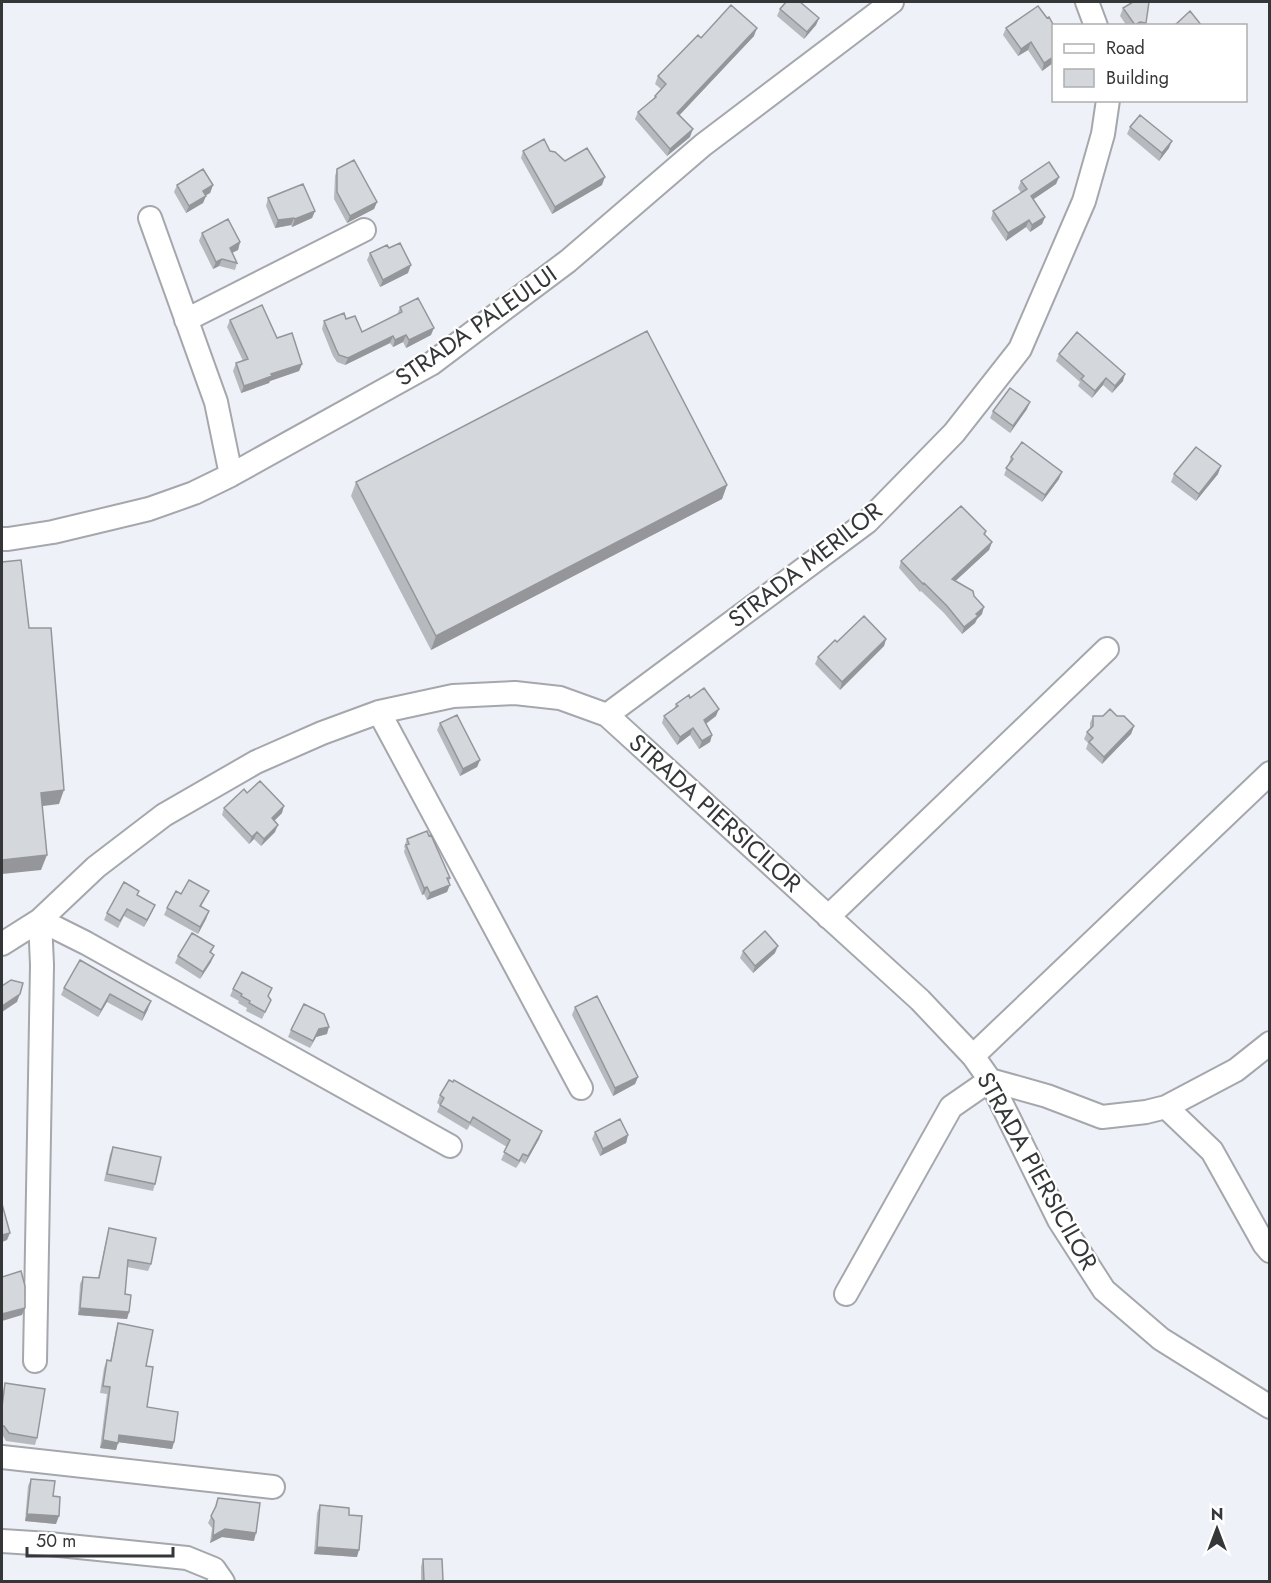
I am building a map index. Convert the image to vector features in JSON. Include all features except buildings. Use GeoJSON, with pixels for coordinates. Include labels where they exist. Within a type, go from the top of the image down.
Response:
{"type":"FeatureCollection","features":[{"type":"Feature","properties":{"kind":"street","name":"STRADA PALEULUI"},"geometry":{"type":"LineString","coordinates":[[2,539],[53,532],[149,509],[194,493],[231,475],[431,364],[568,261],[703,145],[892,2]]}},
{"type":"Feature","properties":{"kind":"street"},"geometry":{"type":"LineString","coordinates":[[1087,2],[1095,24]]}},
{"type":"Feature","properties":{"kind":"street","name":"STRADA MERILOR"},"geometry":{"type":"LineString","coordinates":[[608,715],[867,522],[954,433],[1020,349],[1084,201],[1103,134],[1108,102]]}},
{"type":"Feature","properties":{"kind":"street"},"geometry":{"type":"LineString","coordinates":[[150,218],[216,402],[231,475]]}},
{"type":"Feature","properties":{"kind":"street"},"geometry":{"type":"LineString","coordinates":[[186,320],[364,230]]}},
{"type":"Feature","properties":{"kind":"street"},"geometry":{"type":"LineString","coordinates":[[828,917],[1107,649]]}},
{"type":"Feature","properties":{"kind":"street","name":"STRADA PIERSICILOR"},"geometry":{"type":"LineString","coordinates":[[2,944],[40,921],[96,867],[164,815],[256,762],[322,733],[379,712],[453,696],[515,693],[560,698],[608,715],[920,1000],[973,1056],[990,1080],[1059,1220],[1104,1290],[1161,1340],[1269,1407]]}},
{"type":"Feature","properties":{"kind":"street"},"geometry":{"type":"LineString","coordinates":[[379,712],[581,1088]]}},
{"type":"Feature","properties":{"kind":"street"},"geometry":{"type":"LineString","coordinates":[[973,1056],[1269,773]]}},
{"type":"Feature","properties":{"kind":"street"},"geometry":{"type":"LineString","coordinates":[[35,1360],[42,965],[40,921],[96,949],[450,1146]]}},
{"type":"Feature","properties":{"kind":"street"},"geometry":{"type":"LineString","coordinates":[[846,1294],[951,1107],[990,1080],[1047,1096],[1102,1117],[1146,1112],[1166,1107],[1236,1070],[1269,1043]]}},
{"type":"Feature","properties":{"kind":"street"},"geometry":{"type":"LineString","coordinates":[[1166,1107],[1212,1151],[1269,1251]]}},
{"type":"Feature","properties":{"kind":"street"},"geometry":{"type":"LineString","coordinates":[[2,1456],[273,1487]]}},
{"type":"Feature","properties":{"kind":"street"},"geometry":{"type":"LineString","coordinates":[[2,1541],[187,1558],[214,1569],[223,1581]]}}]}
